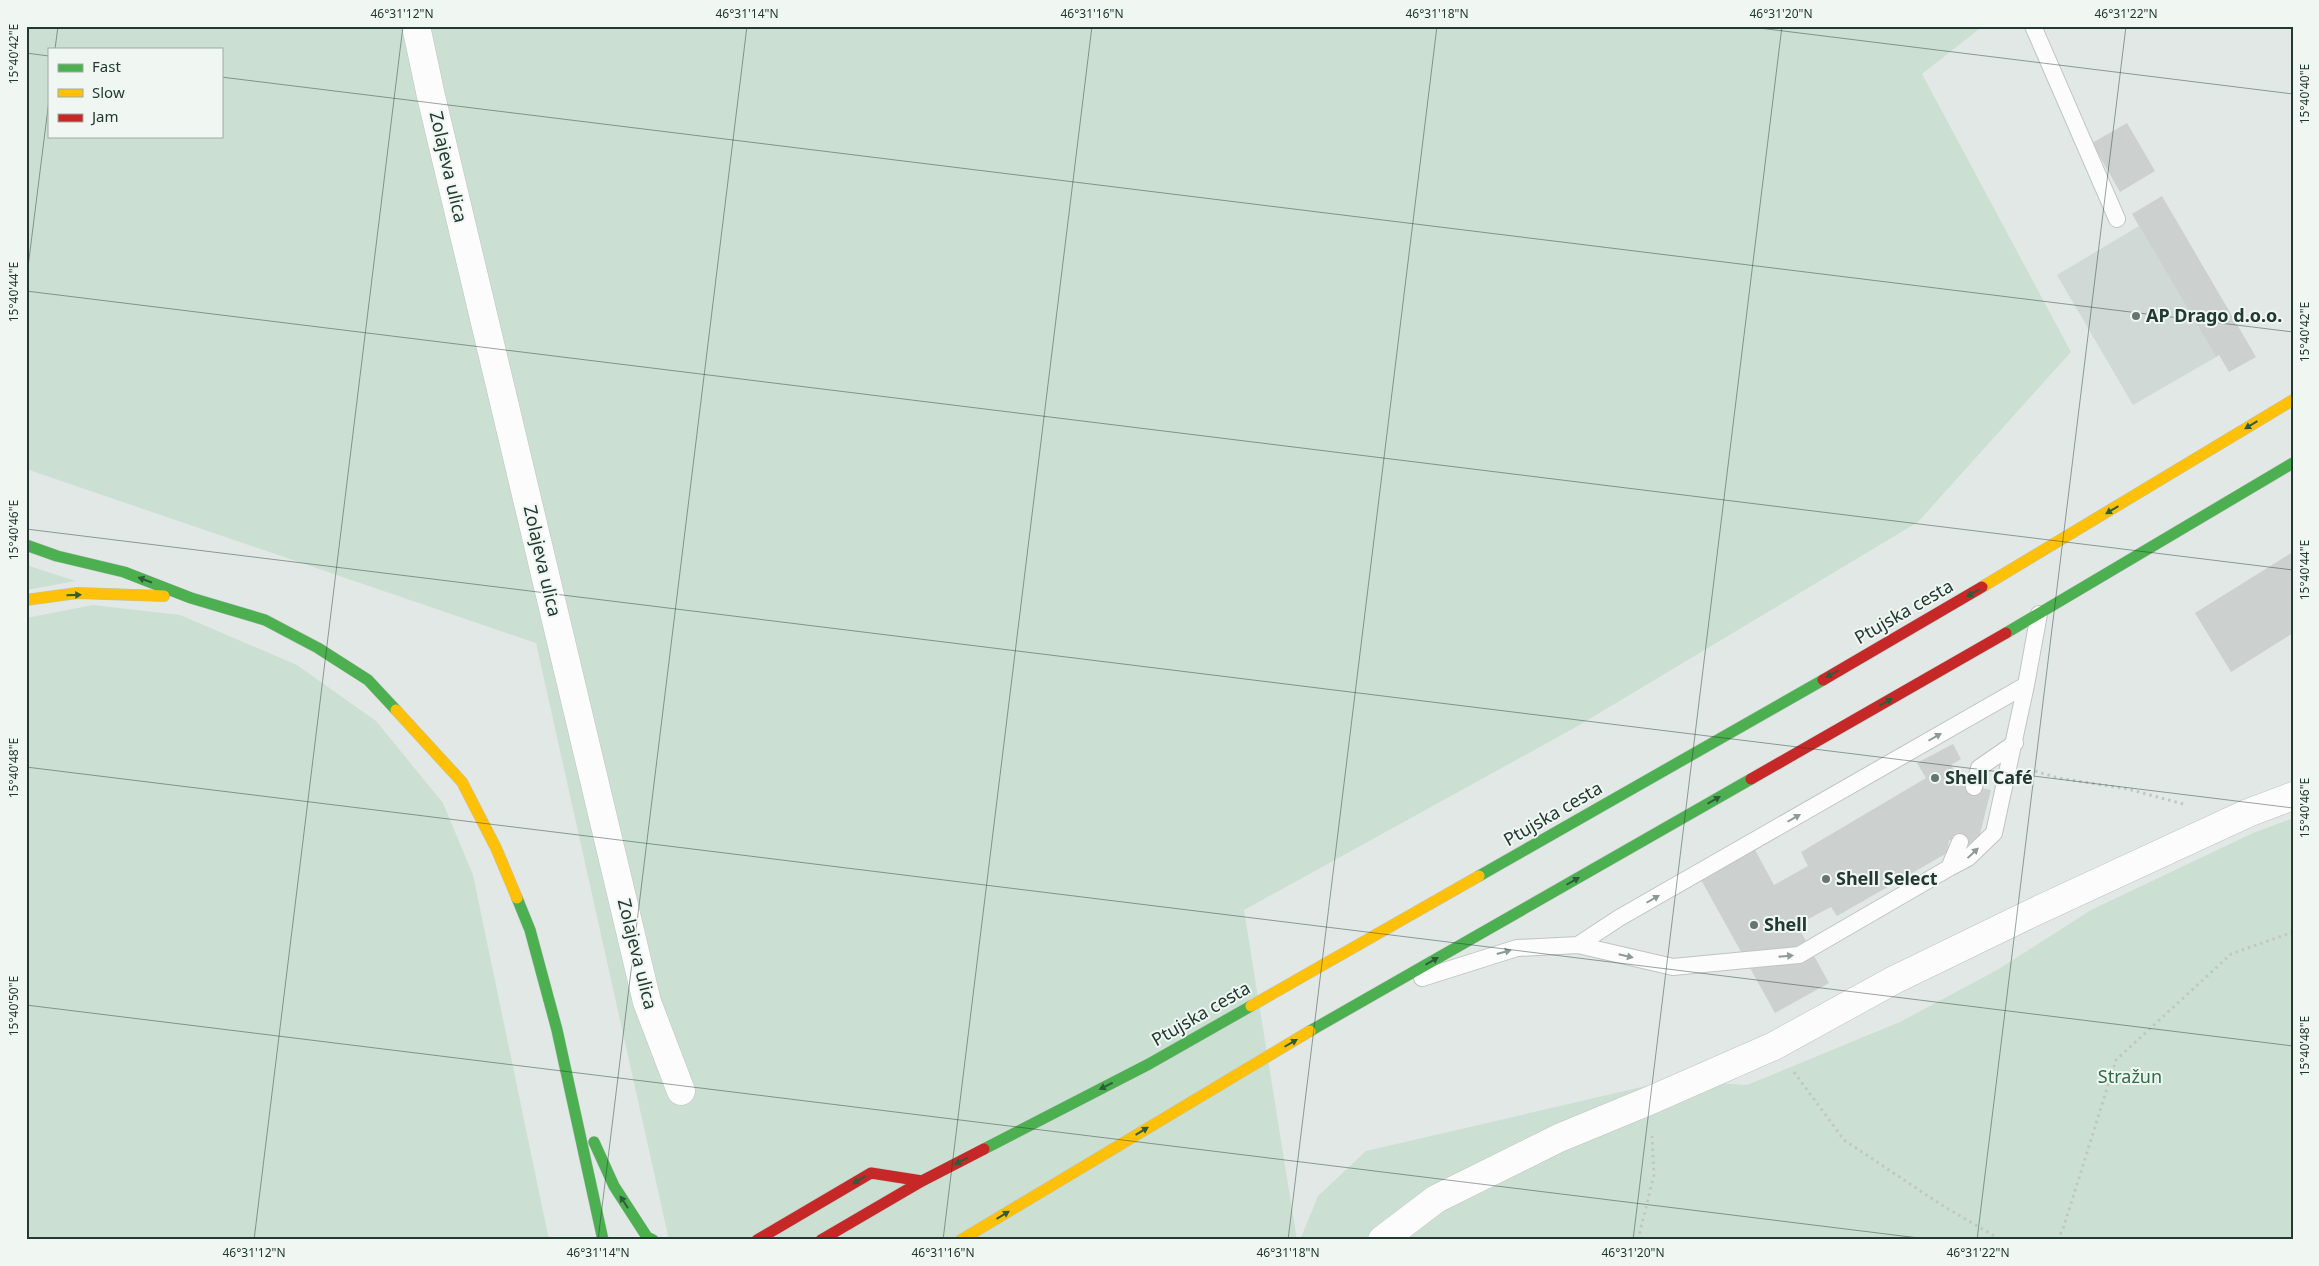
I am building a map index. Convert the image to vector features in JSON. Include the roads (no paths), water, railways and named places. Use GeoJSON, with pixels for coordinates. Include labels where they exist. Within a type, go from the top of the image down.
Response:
{"type":"FeatureCollection","features":[{"type":"Feature","properties":{"kind":"main road","name":"Ptujska cesta"},"geometry":{"type":"LineString","coordinates":[[821,1240],[922,1181],[1149,1064],[1712,744],[2055,545],[2293,400]]}},
{"type":"Feature","properties":{"kind":"main road"},"geometry":{"type":"LineString","coordinates":[[961,1240],[1375,994],[2039,614],[2293,463]]}},
{"type":"Feature","properties":{"kind":"main road"},"geometry":{"type":"LineString","coordinates":[[26,545],[57,556],[124,572],[191,598],[265,620],[318,648],[368,680],[462,782],[496,848],[530,930],[573,1097],[603,1240]]}},
{"type":"Feature","properties":{"kind":"main road"},"geometry":{"type":"LineString","coordinates":[[26,600],[43,596],[117,594],[191,598]]}},
{"type":"Feature","properties":{"kind":"main road"},"geometry":{"type":"LineString","coordinates":[[573,1097],[614,1186],[647,1237],[654,1240]]}},
{"type":"Feature","properties":{"kind":"main road"},"geometry":{"type":"LineString","coordinates":[[757,1240],[871,1173],[922,1181]]}},
{"type":"Feature","properties":{"kind":"street","name":"Zolajeva ulica"},"geometry":{"type":"LineString","coordinates":[[416,26],[435,115],[647,1002],[681,1091]]}},
{"type":"Feature","properties":{"kind":"street"},"geometry":{"type":"LineString","coordinates":[[1382,1240],[1436,1199],[1559,1138],[1774,1046],[1894,980],[2237,818],[2293,796]]}},
{"type":"Feature","properties":{"kind":"lane"},"geometry":{"type":"LineString","coordinates":[[2033,26],[2116,219]]}},
{"type":"Feature","properties":{"kind":"lane"},"geometry":{"type":"LineString","coordinates":[[1375,994],[1518,948],[1578,945],[1673,967],[1799,955],[1968,858],[1994,833],[2015,743],[2039,614]]}},
{"type":"Feature","properties":{"kind":"lane"},"geometry":{"type":"LineString","coordinates":[[1578,945],[1628,913],[2026,685]]}},
{"type":"Feature","properties":{"kind":"lane"},"geometry":{"type":"LineString","coordinates":[[1974,787],[1979,768],[2015,743]]}},
{"type":"Feature","properties":{"kind":"lane"},"geometry":{"type":"LineString","coordinates":[[1949,868],[1960,842]]}},
{"type":"Feature","properties":{"kind":"place","name":"AP Drago d.o.o."},"geometry":{"type":"Point","coordinates":[2136,316]}},
{"type":"Feature","properties":{"kind":"place","name":"Shell Café"},"geometry":{"type":"Point","coordinates":[1935,778]}},
{"type":"Feature","properties":{"kind":"place","name":"Shell Select"},"geometry":{"type":"Point","coordinates":[1826,879]}},
{"type":"Feature","properties":{"kind":"place","name":"Shell"},"geometry":{"type":"Point","coordinates":[1754,925]}},
{"type":"Feature","properties":{"kind":"park label","name":"Stražun"},"geometry":{"type":"Point","coordinates":[2130,1077]}}]}
